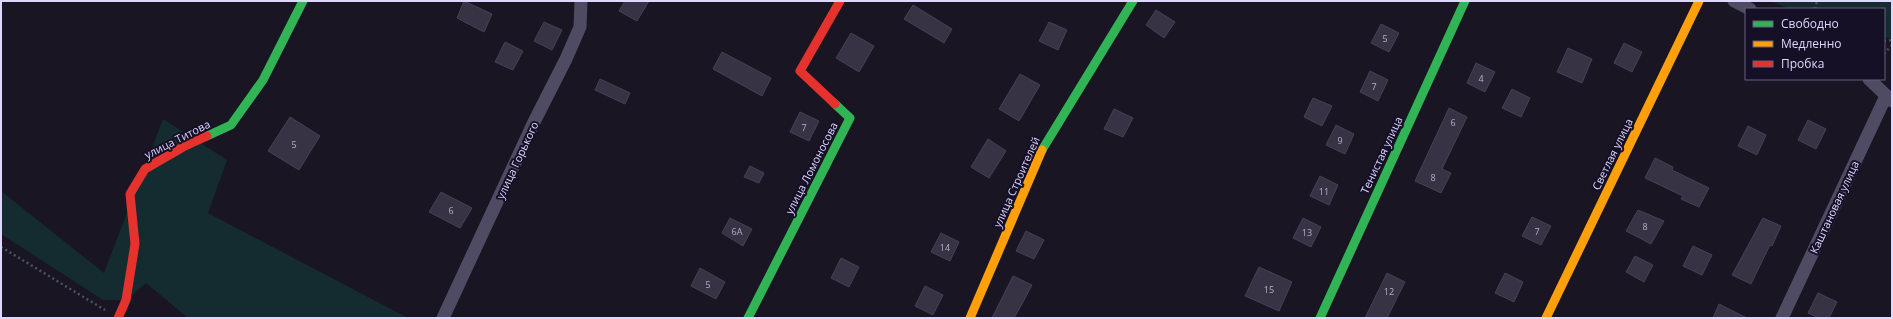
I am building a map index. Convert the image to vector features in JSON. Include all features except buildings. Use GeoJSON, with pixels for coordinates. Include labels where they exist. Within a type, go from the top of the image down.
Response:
{"type":"FeatureCollection","features":[{"type":"Feature","properties":{"kind":"street","name":"улица Титова"},"geometry":{"type":"LineString","coordinates":[[114,316],[126,300],[135,244],[130,194],[145,169],[183,147],[231,125],[263,80],[303,1]]}},
{"type":"Feature","properties":{"kind":"street","name":"улица Горького"},"geometry":{"type":"LineString","coordinates":[[443,318],[580,27],[581,1]]}},
{"type":"Feature","properties":{"kind":"street","name":"улица Ломоносова"},"geometry":{"type":"LineString","coordinates":[[748,318],[850,118],[800,70],[840,1]]}},
{"type":"Feature","properties":{"kind":"street","name":"улица Строителей"},"geometry":{"type":"LineString","coordinates":[[970,318],[1044,146],[1133,1]]}},
{"type":"Feature","properties":{"kind":"street","name":"Тенистая улица"},"geometry":{"type":"LineString","coordinates":[[1320,318],[1464,1]]}},
{"type":"Feature","properties":{"kind":"street","name":"Светлая улица"},"geometry":{"type":"LineString","coordinates":[[1546,318],[1699,1]]}},
{"type":"Feature","properties":{"kind":"street"},"geometry":{"type":"LineString","coordinates":[[1734,1],[1748,8]]}},
{"type":"Feature","properties":{"kind":"street"},"geometry":{"type":"LineString","coordinates":[[1869,80],[1889,98]]}},
{"type":"Feature","properties":{"kind":"street","name":"Каштановая улица"},"geometry":{"type":"LineString","coordinates":[[1782,318],[1889,98]]}},
{"type":"Feature","properties":{"kind":"path"},"geometry":{"type":"LineString","coordinates":[[1885,53],[1892,45]]}},
{"type":"Feature","properties":{"kind":"path"},"geometry":{"type":"LineString","coordinates":[[1,247],[114,316]]}},
{"type":"Feature","properties":{"kind":"green space"},"geometry":{"type":"Polygon","coordinates":[[[1771,1],[1892,1],[1892,39],[1885,37],[1885,8],[1787,8],[1771,1]]]}},
{"type":"Feature","properties":{"kind":"green space"},"geometry":{"type":"Polygon","coordinates":[[[163,119],[227,160],[208,213],[408,318],[188,318],[146,283],[126,300],[103,300],[1,234],[1,191],[104,273],[163,119]]]}},
{"type":"Feature","properties":{"kind":"traffic: fast"},"geometry":{"type":"LineString","coordinates":[[207,136],[231,125],[263,80],[303,1]]}},
{"type":"Feature","properties":{"kind":"traffic: fast"},"geometry":{"type":"LineString","coordinates":[[1042,150],[1133,1]]}},
{"type":"Feature","properties":{"kind":"traffic: fast"},"geometry":{"type":"LineString","coordinates":[[1320,318],[1465,1]]}},
{"type":"Feature","properties":{"kind":"traffic: fast"},"geometry":{"type":"LineString","coordinates":[[748,318],[850,118],[835,104]]}},
{"type":"Feature","properties":{"kind":"traffic: slow"},"geometry":{"type":"LineString","coordinates":[[1546,318],[1699,1]]}},
{"type":"Feature","properties":{"kind":"traffic: slow"},"geometry":{"type":"LineString","coordinates":[[970,318],[1042,150]]}},
{"type":"Feature","properties":{"kind":"traffic: jam"},"geometry":{"type":"LineString","coordinates":[[835,104],[800,71],[840,1]]}},
{"type":"Feature","properties":{"kind":"traffic: jam"},"geometry":{"type":"LineString","coordinates":[[118,318],[126,300],[135,244],[130,194],[145,169],[183,147],[207,136]]}}]}
